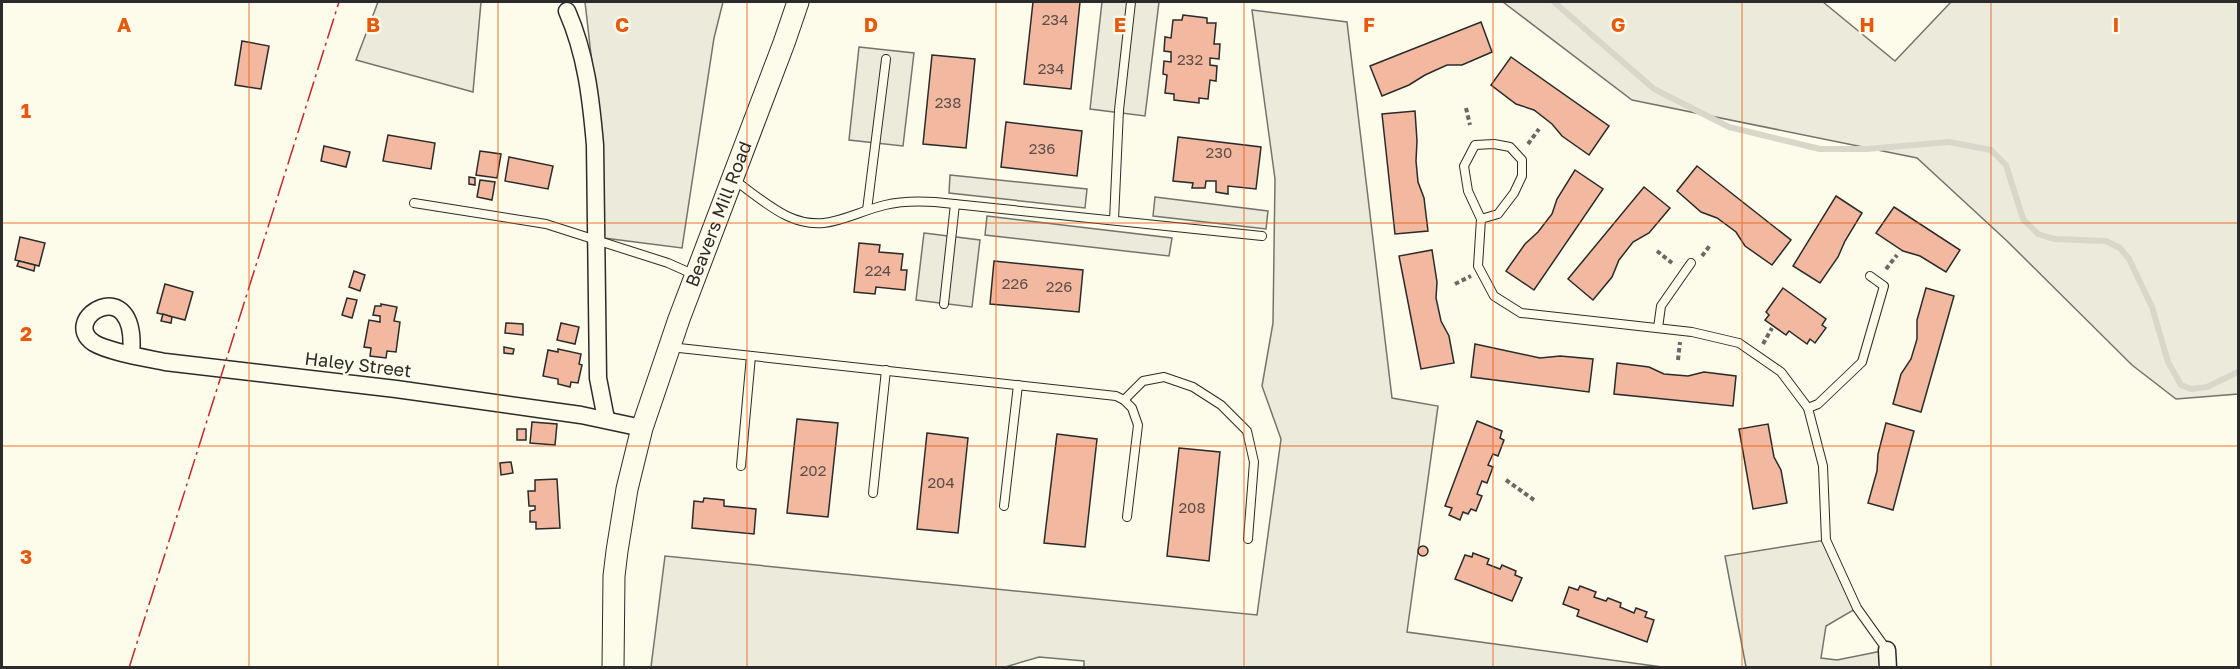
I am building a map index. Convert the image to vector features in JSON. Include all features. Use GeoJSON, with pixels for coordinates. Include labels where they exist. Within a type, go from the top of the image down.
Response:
{"type":"FeatureCollection","features":[{"type":"Feature","properties":{"kind":"street","name":"Beavers Mill Road"},"geometry":{"type":"LineString","coordinates":[[613,668],[617,551],[627,489],[642,428],[669,347],[798,2]]}},
{"type":"Feature","properties":{"kind":"street"},"geometry":{"type":"LineString","coordinates":[[567,11],[583,55],[592,107],[595,145],[598,378],[606,419],[642,428]]}},
{"type":"Feature","properties":{"kind":"street","name":"Haley Street"},"geometry":{"type":"LineString","coordinates":[[131,355],[165,362],[396,389],[606,419]]}},
{"type":"Feature","properties":{"kind":"lane"},"geometry":{"type":"LineString","coordinates":[[1114,220],[1119,110],[1131,2]]}},
{"type":"Feature","properties":{"kind":"lane"},"geometry":{"type":"LineString","coordinates":[[867,210],[886,59]]}},
{"type":"Feature","properties":{"kind":"lane"},"geometry":{"type":"LineString","coordinates":[[1481,219],[1498,214],[1514,193],[1522,176],[1522,160],[1510,147],[1494,144],[1475,145],[1464,166],[1468,191],[1481,219],[1478,266],[1494,296],[1521,313],[1692,332],[1739,343],[1781,372],[1808,408],[1823,466],[1826,540],[1857,608],[1887,659]]}},
{"type":"Feature","properties":{"kind":"lane"},"geometry":{"type":"LineString","coordinates":[[733,179],[785,215],[803,221],[822,223],[845,219],[886,205],[914,201],[1262,236]]}},
{"type":"Feature","properties":{"kind":"lane"},"geometry":{"type":"LineString","coordinates":[[414,203],[546,224],[668,263],[696,276]]}},
{"type":"Feature","properties":{"kind":"lane"},"geometry":{"type":"LineString","coordinates":[[944,304],[955,204]]}},
{"type":"Feature","properties":{"kind":"lane"},"geometry":{"type":"LineString","coordinates":[[1658,328],[1661,306],[1691,263]]}},
{"type":"Feature","properties":{"kind":"lane"},"geometry":{"type":"LineString","coordinates":[[1808,408],[1818,404],[1862,362],[1884,286],[1870,276]]}},
{"type":"Feature","properties":{"kind":"lane"},"geometry":{"type":"LineString","coordinates":[[669,347],[1116,396],[1132,408],[1137,425],[1127,517]]}},
{"type":"Feature","properties":{"kind":"lane"},"geometry":{"type":"LineString","coordinates":[[741,466],[751,356]]}},
{"type":"Feature","properties":{"kind":"lane"},"geometry":{"type":"LineString","coordinates":[[873,493],[886,370]]}},
{"type":"Feature","properties":{"kind":"lane"},"geometry":{"type":"LineString","coordinates":[[1124,400],[1143,381],[1164,377],[1193,387],[1221,405],[1247,431],[1254,462],[1248,539]]}},
{"type":"Feature","properties":{"kind":"lane"},"geometry":{"type":"LineString","coordinates":[[1004,506],[1018,385]]}},
{"type":"Feature","properties":{"kind":"path"},"geometry":{"type":"LineString","coordinates":[[1466,108],[1470,125]]}},
{"type":"Feature","properties":{"kind":"path"},"geometry":{"type":"LineString","coordinates":[[1528,144],[1539,129]]}},
{"type":"Feature","properties":{"kind":"path"},"geometry":{"type":"LineString","coordinates":[[1700,259],[1711,244]]}},
{"type":"Feature","properties":{"kind":"path"},"geometry":{"type":"LineString","coordinates":[[1657,251],[1672,263]]}},
{"type":"Feature","properties":{"kind":"path"},"geometry":{"type":"LineString","coordinates":[[1886,269],[1897,255]]}},
{"type":"Feature","properties":{"kind":"path"},"geometry":{"type":"LineString","coordinates":[[1455,284],[1472,276]]}},
{"type":"Feature","properties":{"kind":"path"},"geometry":{"type":"LineString","coordinates":[[1763,344],[1772,328]]}},
{"type":"Feature","properties":{"kind":"path"},"geometry":{"type":"LineString","coordinates":[[1678,360],[1680,342]]}},
{"type":"Feature","properties":{"kind":"path"},"geometry":{"type":"LineString","coordinates":[[1506,480],[1534,500]]}},
{"type":"Feature","properties":{"kind":"shaded area"},"geometry":{"type":"Polygon","coordinates":[[[378,2],[481,2],[473,92],[356,60],[378,2]]]}},
{"type":"Feature","properties":{"kind":"shaded area"},"geometry":{"type":"Polygon","coordinates":[[[585,2],[723,2],[714,38],[682,248],[604,238],[602,151],[585,2]]]}},
{"type":"Feature","properties":{"kind":"shaded area"},"geometry":{"type":"Polygon","coordinates":[[[1102,2],[1159,2],[1145,116],[1090,109],[1102,2]]]}},
{"type":"Feature","properties":{"kind":"shaded area"},"geometry":{"type":"Polygon","coordinates":[[[1503,2],[1823,2],[1895,61],[1951,2],[2238,2],[2238,394],[2176,399],[2132,365],[2007,241],[1917,158],[1632,100],[1503,2]]]}},
{"type":"Feature","properties":{"kind":"shaded area"},"geometry":{"type":"Polygon","coordinates":[[[1252,10],[1347,22],[1392,398],[1438,406],[1407,632],[1662,667],[1084,668],[1084,661],[1039,657],[1002,668],[651,667],[665,556],[1257,615],[1281,439],[1262,386],[1273,323],[1275,179],[1252,10]]]}},
{"type":"Feature","properties":{"kind":"shaded area"},"geometry":{"type":"Polygon","coordinates":[[[859,47],[914,53],[903,146],[849,140],[859,47]]]}},
{"type":"Feature","properties":{"kind":"shaded area"},"geometry":{"type":"Polygon","coordinates":[[[950,175],[1087,189],[1085,208],[949,193],[950,175]]]}},
{"type":"Feature","properties":{"kind":"shaded area"},"geometry":{"type":"Polygon","coordinates":[[[1155,197],[1268,211],[1266,229],[1153,216],[1155,197]]]}},
{"type":"Feature","properties":{"kind":"shaded area"},"geometry":{"type":"Polygon","coordinates":[[[987,216],[1172,238],[1169,256],[985,235],[987,216]]]}},
{"type":"Feature","properties":{"kind":"shaded area"},"geometry":{"type":"Polygon","coordinates":[[[924,233],[980,240],[972,307],[916,300],[924,233]]]}},
{"type":"Feature","properties":{"kind":"shaded area"},"geometry":{"type":"Polygon","coordinates":[[[1826,540],[1857,608],[1826,626],[1821,658],[1837,660],[1887,650],[1888,667],[1746,667],[1725,556],[1826,540]]]}},
{"type":"Feature","properties":{"kind":"building"},"geometry":{"type":"Polygon","coordinates":[[[1033,2],[1080,2],[1071,89],[1024,84],[1033,2]]]}},
{"type":"Feature","properties":{"kind":"building"},"geometry":{"type":"Polygon","coordinates":[[[1183,15],[1207,18],[1207,23],[1216,23],[1214,44],[1220,44],[1219,59],[1210,58],[1210,65],[1217,66],[1216,81],[1210,80],[1208,99],[1199,98],[1199,103],[1174,100],[1174,94],[1165,93],[1167,75],[1163,74],[1164,61],[1171,62],[1171,52],[1164,51],[1165,37],[1171,38],[1173,20],[1182,20],[1183,15]]]}},
{"type":"Feature","properties":{"kind":"building"},"geometry":{"type":"Polygon","coordinates":[[[1481,22],[1492,52],[1462,65],[1447,65],[1382,96],[1370,66],[1481,22]]]}},
{"type":"Feature","properties":{"kind":"building"},"geometry":{"type":"Polygon","coordinates":[[[242,41],[269,46],[261,89],[235,85],[242,41]]]}},
{"type":"Feature","properties":{"kind":"building"},"geometry":{"type":"Polygon","coordinates":[[[932,55],[975,59],[966,148],[923,144],[932,55]]]}},
{"type":"Feature","properties":{"kind":"building"},"geometry":{"type":"Polygon","coordinates":[[[1511,57],[1609,126],[1589,155],[1562,136],[1552,124],[1534,110],[1516,104],[1491,85],[1511,57]]]}},
{"type":"Feature","properties":{"kind":"building"},"geometry":{"type":"Polygon","coordinates":[[[1415,111],[1418,182],[1424,198],[1428,231],[1395,234],[1382,114],[1415,111]]]}},
{"type":"Feature","properties":{"kind":"building"},"geometry":{"type":"Polygon","coordinates":[[[1006,122],[1082,131],[1077,176],[1001,167],[1006,122]]]}},
{"type":"Feature","properties":{"kind":"building"},"geometry":{"type":"Polygon","coordinates":[[[388,135],[435,143],[431,169],[383,161],[388,135]]]}},
{"type":"Feature","properties":{"kind":"building"},"geometry":{"type":"Polygon","coordinates":[[[1178,137],[1261,147],[1256,189],[1228,186],[1228,194],[1216,192],[1216,181],[1206,181],[1205,188],[1192,188],[1193,183],[1173,181],[1178,137]]]}},
{"type":"Feature","properties":{"kind":"building"},"geometry":{"type":"Polygon","coordinates":[[[324,146],[350,152],[346,167],[321,161],[324,146]]]}},
{"type":"Feature","properties":{"kind":"building"},"geometry":{"type":"Polygon","coordinates":[[[480,151],[501,154],[497,178],[476,175],[480,151]]]}},
{"type":"Feature","properties":{"kind":"building"},"geometry":{"type":"Polygon","coordinates":[[[509,157],[553,166],[548,189],[505,181],[509,157]]]}},
{"type":"Feature","properties":{"kind":"building"},"geometry":{"type":"Polygon","coordinates":[[[1697,166],[1791,240],[1772,265],[1745,246],[1736,232],[1717,218],[1701,212],[1677,191],[1697,166]]]}},
{"type":"Feature","properties":{"kind":"building"},"geometry":{"type":"Polygon","coordinates":[[[1575,170],[1603,189],[1534,290],[1506,271],[1525,244],[1552,214],[1557,199],[1575,170]]]}},
{"type":"Feature","properties":{"kind":"building"},"geometry":{"type":"Polygon","coordinates":[[[469,177],[475,178],[475,185],[469,184],[469,177]]]}},
{"type":"Feature","properties":{"kind":"building"},"geometry":{"type":"Polygon","coordinates":[[[480,180],[495,182],[492,200],[477,197],[480,180]]]}},
{"type":"Feature","properties":{"kind":"building"},"geometry":{"type":"Polygon","coordinates":[[[1644,187],[1670,208],[1649,233],[1633,242],[1619,260],[1612,277],[1593,300],[1568,279],[1644,187]]]}},
{"type":"Feature","properties":{"kind":"building"},"geometry":{"type":"Polygon","coordinates":[[[1836,196],[1862,213],[1838,257],[1820,283],[1793,266],[1836,196]]]}},
{"type":"Feature","properties":{"kind":"building"},"geometry":{"type":"Polygon","coordinates":[[[1894,207],[1960,250],[1946,272],[1920,256],[1903,251],[1876,233],[1894,207]]]}},
{"type":"Feature","properties":{"kind":"building"},"geometry":{"type":"Polygon","coordinates":[[[20,237],[45,243],[39,266],[15,260],[20,237]]]}},
{"type":"Feature","properties":{"kind":"building"},"geometry":{"type":"Polygon","coordinates":[[[859,243],[880,245],[879,252],[903,254],[901,270],[907,270],[905,290],[876,287],[875,294],[854,292],[859,243]]]}},
{"type":"Feature","properties":{"kind":"building"},"geometry":{"type":"Polygon","coordinates":[[[1432,250],[1437,282],[1436,298],[1441,321],[1449,336],[1454,363],[1421,369],[1399,256],[1432,250]]]}},
{"type":"Feature","properties":{"kind":"building"},"geometry":{"type":"Polygon","coordinates":[[[19,261],[35,265],[34,271],[17,266],[19,261]]]}},
{"type":"Feature","properties":{"kind":"building"},"geometry":{"type":"Polygon","coordinates":[[[994,261],[1083,270],[1079,312],[990,304],[994,261]]]}},
{"type":"Feature","properties":{"kind":"building"},"geometry":{"type":"Polygon","coordinates":[[[354,271],[365,275],[360,291],[349,287],[354,271]]]}},
{"type":"Feature","properties":{"kind":"building"},"geometry":{"type":"Polygon","coordinates":[[[165,284],[193,292],[185,320],[157,313],[165,284]]]}},
{"type":"Feature","properties":{"kind":"building"},"geometry":{"type":"Polygon","coordinates":[[[1783,288],[1826,319],[1822,325],[1826,328],[1815,343],[1810,339],[1807,344],[1789,331],[1786,335],[1765,320],[1769,315],[1766,312],[1783,288]]]}},
{"type":"Feature","properties":{"kind":"building"},"geometry":{"type":"Polygon","coordinates":[[[1926,288],[1954,296],[1921,412],[1893,404],[1901,374],[1911,359],[1917,339],[1917,320],[1926,288]]]}},
{"type":"Feature","properties":{"kind":"building"},"geometry":{"type":"Polygon","coordinates":[[[347,298],[357,300],[352,318],[342,315],[347,298]]]}},
{"type":"Feature","properties":{"kind":"building"},"geometry":{"type":"Polygon","coordinates":[[[381,304],[397,307],[394,321],[400,322],[396,352],[387,351],[386,358],[370,356],[371,348],[364,347],[369,320],[380,322],[380,316],[373,315],[375,306],[381,306],[381,304]]]}},
{"type":"Feature","properties":{"kind":"building"},"geometry":{"type":"Polygon","coordinates":[[[163,314],[172,317],[171,323],[161,321],[163,314]]]}},
{"type":"Feature","properties":{"kind":"building"},"geometry":{"type":"Polygon","coordinates":[[[506,323],[523,324],[523,335],[505,333],[506,323]]]}},
{"type":"Feature","properties":{"kind":"building"},"geometry":{"type":"Polygon","coordinates":[[[561,323],[579,327],[575,344],[557,340],[561,323]]]}},
{"type":"Feature","properties":{"kind":"building"},"geometry":{"type":"Polygon","coordinates":[[[1475,344],[1540,358],[1560,356],[1593,359],[1589,392],[1471,377],[1475,344]]]}},
{"type":"Feature","properties":{"kind":"building"},"geometry":{"type":"Polygon","coordinates":[[[504,347],[514,349],[513,354],[504,353],[504,347]]]}},
{"type":"Feature","properties":{"kind":"building"},"geometry":{"type":"Polygon","coordinates":[[[558,349],[581,354],[579,364],[582,365],[578,383],[571,382],[570,387],[558,384],[558,379],[543,376],[548,350],[558,352],[558,349]]]}},
{"type":"Feature","properties":{"kind":"building"},"geometry":{"type":"Polygon","coordinates":[[[1617,363],[1649,367],[1664,374],[1688,376],[1704,372],[1736,376],[1733,406],[1614,394],[1617,363]]]}},
{"type":"Feature","properties":{"kind":"building"},"geometry":{"type":"Polygon","coordinates":[[[797,419],[838,423],[828,517],[787,513],[797,419]]]}},
{"type":"Feature","properties":{"kind":"building"},"geometry":{"type":"Polygon","coordinates":[[[1477,421],[1502,431],[1500,438],[1504,440],[1498,456],[1493,454],[1488,465],[1493,467],[1487,483],[1482,481],[1477,494],[1482,496],[1476,511],[1471,509],[1468,514],[1463,512],[1460,520],[1449,515],[1452,508],[1445,506],[1477,421]]]}},
{"type":"Feature","properties":{"kind":"building"},"geometry":{"type":"Polygon","coordinates":[[[532,422],[557,424],[555,445],[530,443],[532,422]]]}},
{"type":"Feature","properties":{"kind":"building"},"geometry":{"type":"Polygon","coordinates":[[[1886,423],[1914,431],[1893,510],[1868,503],[1886,423]]]}},
{"type":"Feature","properties":{"kind":"building"},"geometry":{"type":"Polygon","coordinates":[[[1768,424],[1774,457],[1781,470],[1787,503],[1753,509],[1739,429],[1768,424]]]}},
{"type":"Feature","properties":{"kind":"building"},"geometry":{"type":"Polygon","coordinates":[[[517,429],[526,429],[526,440],[517,440],[517,429]]]}},
{"type":"Feature","properties":{"kind":"building"},"geometry":{"type":"Polygon","coordinates":[[[927,433],[968,438],[958,533],[917,529],[927,433]]]}},
{"type":"Feature","properties":{"kind":"building"},"geometry":{"type":"Polygon","coordinates":[[[1057,434],[1097,439],[1085,547],[1044,543],[1057,434]]]}},
{"type":"Feature","properties":{"kind":"building"},"geometry":{"type":"Polygon","coordinates":[[[1179,448],[1220,452],[1209,561],[1167,556],[1179,448]]]}},
{"type":"Feature","properties":{"kind":"building"},"geometry":{"type":"Polygon","coordinates":[[[511,462],[513,473],[501,475],[500,463],[511,462]]]}},
{"type":"Feature","properties":{"kind":"building"},"geometry":{"type":"Polygon","coordinates":[[[557,479],[560,528],[536,529],[536,522],[530,522],[530,511],[535,510],[535,506],[529,506],[528,491],[535,491],[535,480],[557,479]]]}},
{"type":"Feature","properties":{"kind":"building"},"geometry":{"type":"Polygon","coordinates":[[[704,498],[724,500],[724,506],[756,509],[754,534],[692,528],[694,501],[703,502],[704,498]]]}},
{"type":"Feature","properties":{"kind":"building"},"geometry":{"type":"Polygon","coordinates":[[[1423,546],[1428,551],[1423,556],[1418,551],[1423,546]]]}},
{"type":"Feature","properties":{"kind":"building"},"geometry":{"type":"Polygon","coordinates":[[[1473,553],[1489,559],[1487,564],[1500,569],[1502,565],[1516,571],[1515,575],[1522,578],[1512,601],[1455,579],[1465,555],[1472,557],[1473,553]]]}},
{"type":"Feature","properties":{"kind":"building"},"geometry":{"type":"Polygon","coordinates":[[[1580,586],[1596,592],[1594,597],[1606,601],[1608,598],[1621,603],[1620,607],[1634,613],[1636,608],[1647,612],[1645,617],[1654,620],[1647,642],[1577,616],[1579,610],[1563,604],[1569,587],[1578,590],[1580,586]]]}},
{"type":"Feature","properties":{"kind":"waterway"},"geometry":{"type":"LineString","coordinates":[[1554,2],[1654,89],[1729,127],[1820,149],[1867,149],[1949,142],[1991,150],[2006,165],[2023,219],[2038,234],[2054,239],[2106,241],[2120,248],[2129,259],[2152,307],[2168,362],[2181,385],[2191,389],[2207,387],[2238,372]]}},
{"type":"Feature","properties":{"kind":"power"},"geometry":{"type":"LineString","coordinates":[[129,668],[339,2]]}}]}
